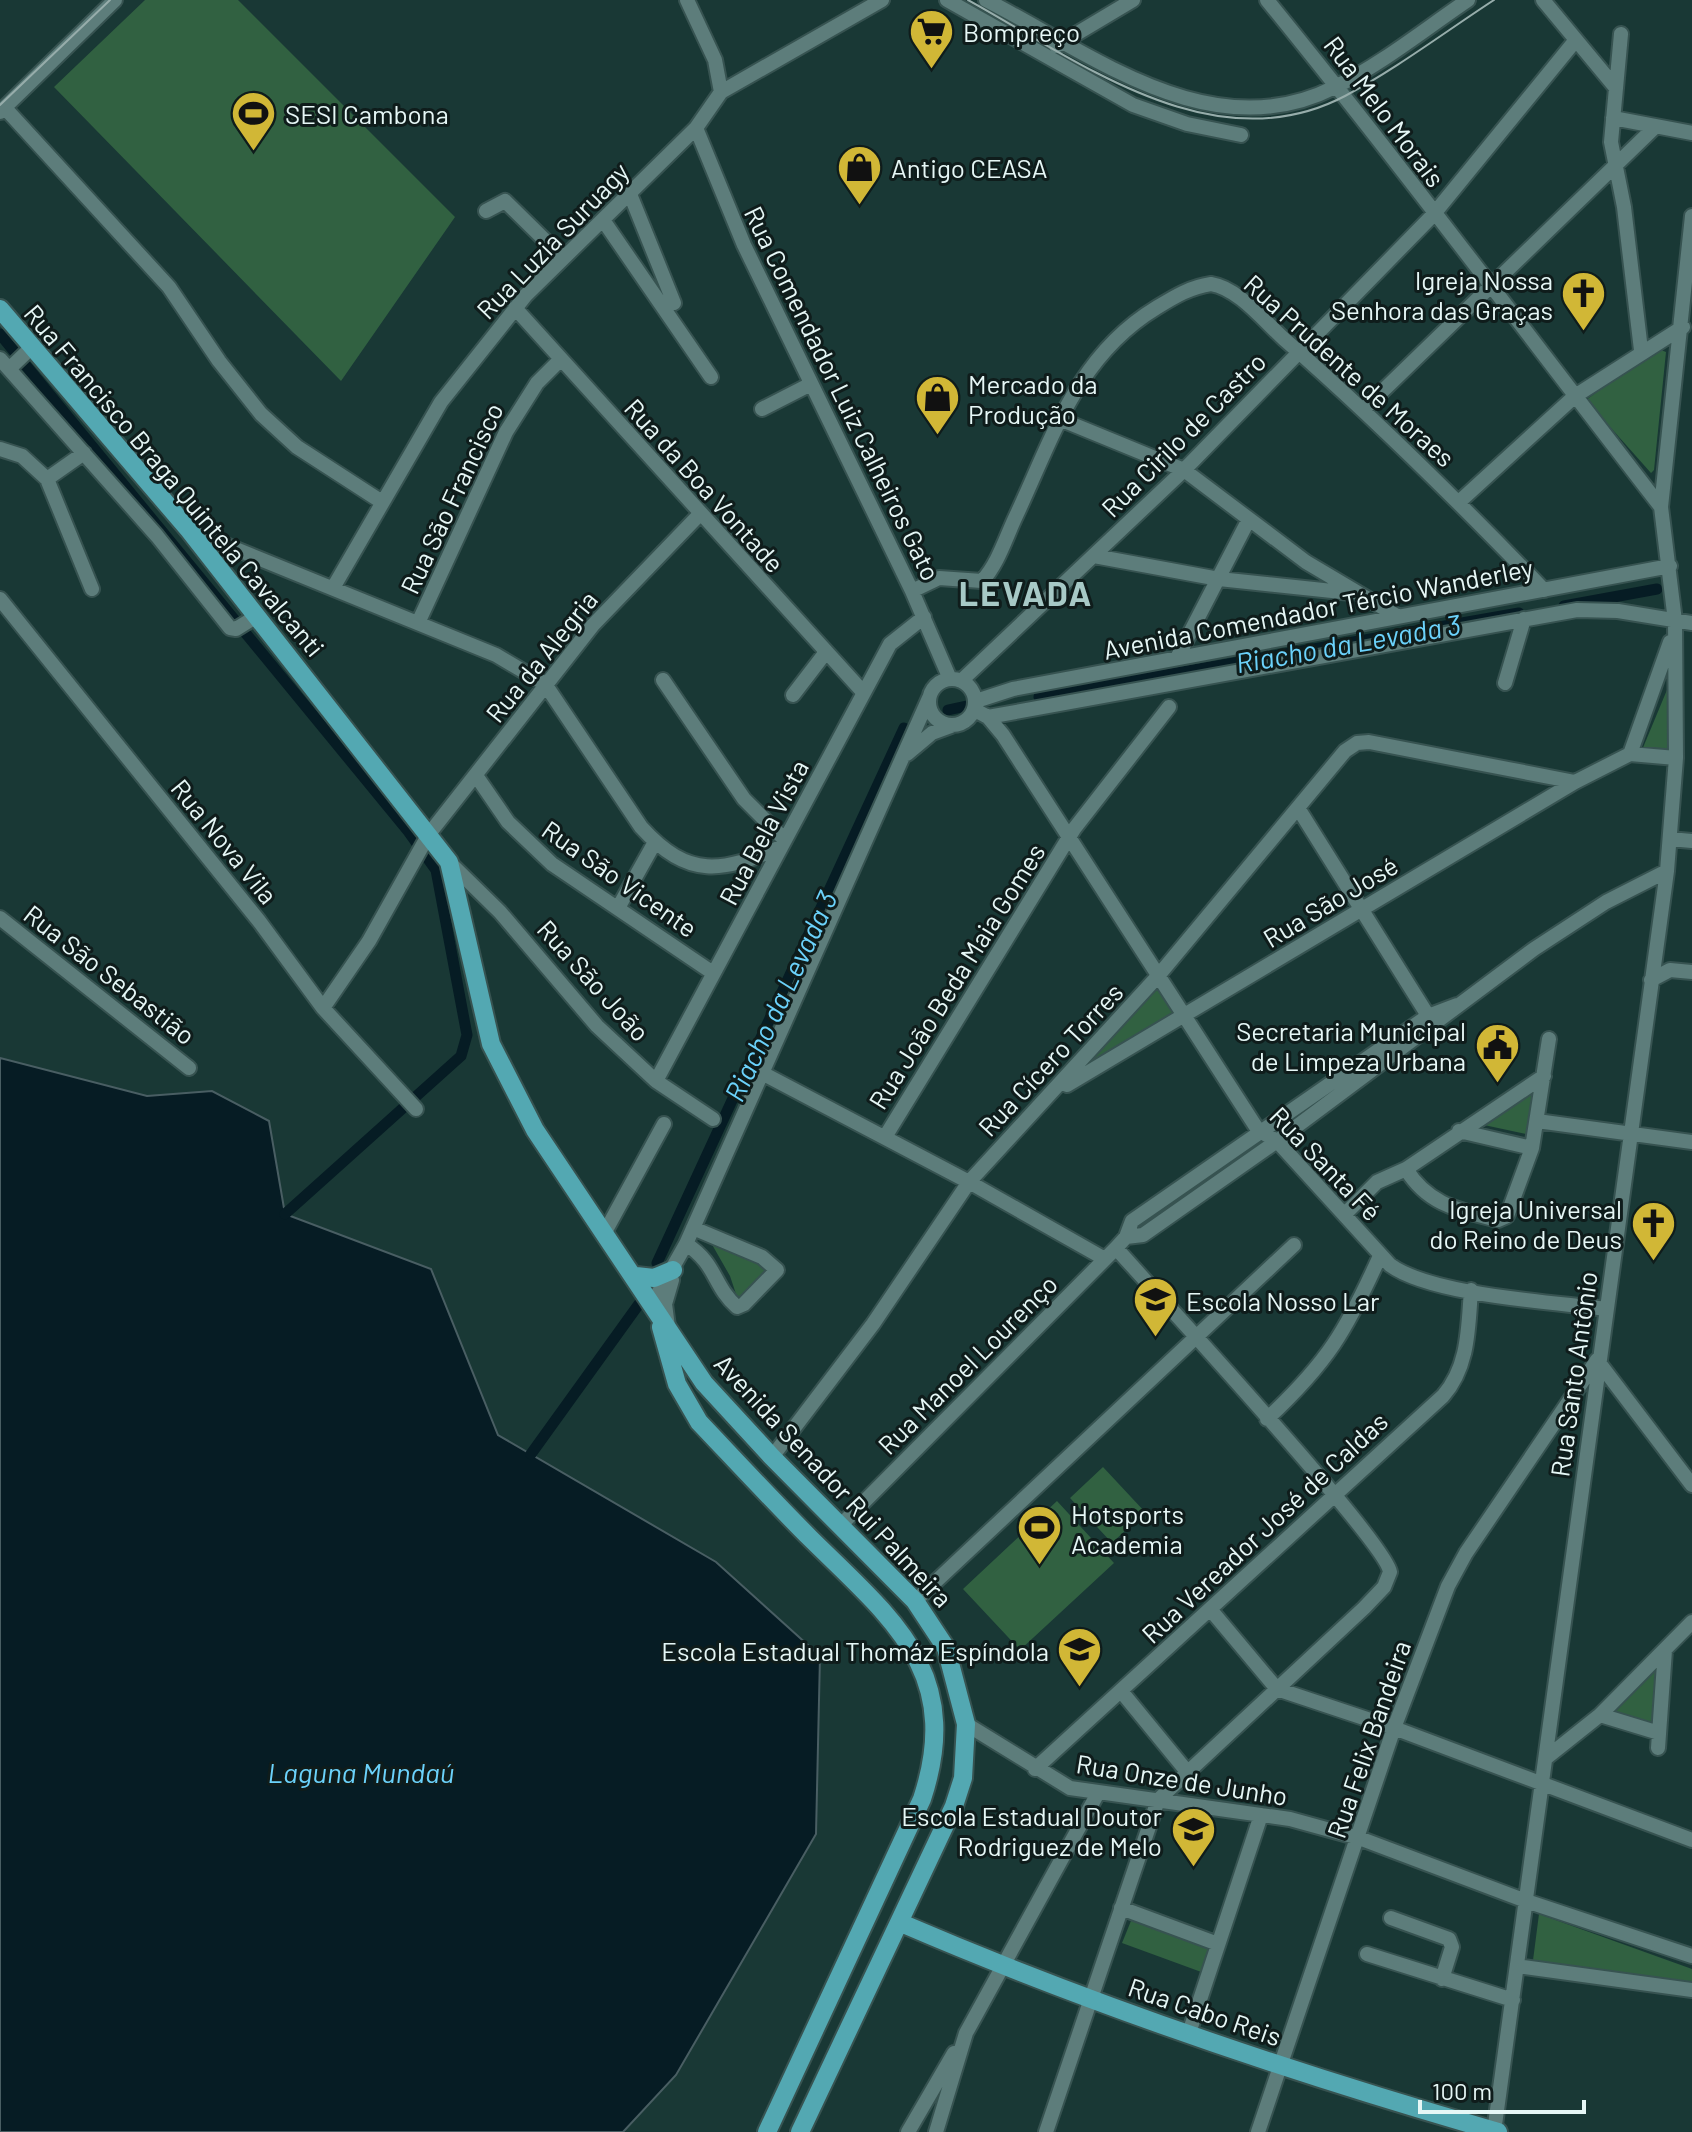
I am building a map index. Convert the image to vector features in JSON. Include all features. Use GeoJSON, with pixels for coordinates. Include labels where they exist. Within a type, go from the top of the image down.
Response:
{"type":"FeatureCollection","features":[{"type":"Feature","properties":{"kind":"main road","name":"Rua Francisco Braga Quintela Cavalcanti"},"geometry":{"type":"LineString","coordinates":[[0,309],[17,358],[189,530],[243,624],[310,684]]}},
{"type":"Feature","properties":{"kind":"main road","name":"Avenida Senador Rui Palmeira"},"geometry":{"type":"LineString","coordinates":[[310,684],[449,862],[491,1044],[535,1130],[712,1393],[915,1601],[946,1648],[966,1724],[963,1778],[954,1806],[901,1923],[800,2132]]}},
{"type":"Feature","properties":{"kind":"main road"},"geometry":{"type":"LineString","coordinates":[[636,1276],[654,1278],[675,1266]]}},
{"type":"Feature","properties":{"kind":"main road","name":"Avenida Senador Rui Palmeira"},"geometry":{"type":"LineString","coordinates":[[654,1308],[677,1384],[690,1410],[892,1621],[919,1661],[932,1702],[934,1755],[922,1799],[767,2132]]}},
{"type":"Feature","properties":{"kind":"main road"},"geometry":{"type":"LineString","coordinates":[[836,1563],[851,1557],[858,1542]]}},
{"type":"Feature","properties":{"kind":"main road"},"geometry":{"type":"LineString","coordinates":[[856,1583],[865,1569],[878,1562]]}},
{"type":"Feature","properties":{"kind":"main road","name":"Rua Cabo Reis"},"geometry":{"type":"LineString","coordinates":[[901,1923],[1001,1966],[1092,2000],[1281,2065],[1495,2132]]}},
{"type":"Feature","properties":{"kind":"street"},"geometry":{"type":"LineString","coordinates":[[115,0],[2,110],[169,287],[219,361],[261,414],[297,447],[382,502]]}},
{"type":"Feature","properties":{"kind":"street"},"geometry":{"type":"LineString","coordinates":[[687,0],[715,60],[721,92]]}},
{"type":"Feature","properties":{"kind":"street","name":"Rua Luzia Suruagy"},"geometry":{"type":"LineString","coordinates":[[333,588],[441,402],[515,308],[696,128],[721,92],[882,0]]}},
{"type":"Feature","properties":{"kind":"street"},"geometry":{"type":"LineString","coordinates":[[947,0],[1152,114],[1241,135]]}},
{"type":"Feature","properties":{"kind":"street"},"geometry":{"type":"LineString","coordinates":[[986,0],[1145,85],[1186,100],[1213,105],[1277,106],[1337,86],[1468,0]]}},
{"type":"Feature","properties":{"kind":"street"},"geometry":{"type":"LineString","coordinates":[[1047,54],[1062,41],[1133,0]]}},
{"type":"Feature","properties":{"kind":"street","name":"Rua Melo Morais"},"geometry":{"type":"LineString","coordinates":[[1267,0],[1337,86],[1433,215],[1661,507]]}},
{"type":"Feature","properties":{"kind":"street"},"geometry":{"type":"LineString","coordinates":[[1543,0],[1616,88]]}},
{"type":"Feature","properties":{"kind":"street"},"geometry":{"type":"LineString","coordinates":[[1621,34],[1611,142],[1617,161],[1641,350]]}},
{"type":"Feature","properties":{"kind":"street","name":"Rua Cirilo de Castro"},"geometry":{"type":"LineString","coordinates":[[956,680],[1184,470],[1433,215],[1575,41]]}},
{"type":"Feature","properties":{"kind":"street"},"geometry":{"type":"LineString","coordinates":[[1613,118],[1692,133]]}},
{"type":"Feature","properties":{"kind":"street"},"geometry":{"type":"LineString","coordinates":[[1363,410],[1488,285],[1655,127]]}},
{"type":"Feature","properties":{"kind":"street","name":"Rua Comendador Luiz Calheiros Gato"},"geometry":{"type":"LineString","coordinates":[[696,128],[744,245],[956,680]]}},
{"type":"Feature","properties":{"kind":"street"},"geometry":{"type":"LineString","coordinates":[[630,194],[674,303]]}},
{"type":"Feature","properties":{"kind":"street"},"geometry":{"type":"LineString","coordinates":[[486,211],[505,201],[563,258]]}},
{"type":"Feature","properties":{"kind":"street"},"geometry":{"type":"LineString","coordinates":[[1661,507],[1683,327],[1692,216]]}},
{"type":"Feature","properties":{"kind":"street"},"geometry":{"type":"LineString","coordinates":[[603,220],[711,377]]}},
{"type":"Feature","properties":{"kind":"street","name":"Rua Prudente de Moraes"},"geometry":{"type":"LineString","coordinates":[[912,591],[932,579],[977,583],[987,576],[1077,384],[1111,342],[1151,311],[1191,288],[1218,285],[1363,410],[1459,502],[1544,590]]}},
{"type":"Feature","properties":{"kind":"street","name":"Rua da Boa Vontade"},"geometry":{"type":"LineString","coordinates":[[515,308],[699,515],[863,692]]}},
{"type":"Feature","properties":{"kind":"street"},"geometry":{"type":"LineString","coordinates":[[1459,502],[1575,396],[1641,350],[1683,327]]}},
{"type":"Feature","properties":{"kind":"street"},"geometry":{"type":"LineString","coordinates":[[17,358],[84,453],[243,624]]}},
{"type":"Feature","properties":{"kind":"street","name":"Rua São Francisco"},"geometry":{"type":"LineString","coordinates":[[418,623],[506,432],[537,383],[560,360]]}},
{"type":"Feature","properties":{"kind":"street"},"geometry":{"type":"LineString","coordinates":[[762,409],[811,384]]}},
{"type":"Feature","properties":{"kind":"street"},"geometry":{"type":"LineString","coordinates":[[1062,420],[1184,470],[1248,521],[1354,593],[1397,616]]}},
{"type":"Feature","properties":{"kind":"street"},"geometry":{"type":"LineString","coordinates":[[0,449],[22,456],[47,479],[92,589]]}},
{"type":"Feature","properties":{"kind":"street"},"geometry":{"type":"LineString","coordinates":[[47,479],[84,453]]}},
{"type":"Feature","properties":{"kind":"street","name":"Rua Santo Antônio"},"geometry":{"type":"LineString","coordinates":[[1495,2132],[1597,1360],[1633,1134],[1667,871],[1676,758],[1675,626],[1661,507]]}},
{"type":"Feature","properties":{"kind":"street","name":"Rua da Alegria"},"geometry":{"type":"LineString","coordinates":[[323,1008],[369,941],[428,836],[477,777],[545,684],[613,602],[699,515]]}},
{"type":"Feature","properties":{"kind":"street"},"geometry":{"type":"LineString","coordinates":[[1177,658],[1248,521]]}},
{"type":"Feature","properties":{"kind":"street"},"geometry":{"type":"LineString","coordinates":[[189,530],[496,655],[545,684],[589,754],[655,842],[691,862],[718,869],[783,843],[744,799],[663,680]]}},
{"type":"Feature","properties":{"kind":"street"},"geometry":{"type":"LineString","coordinates":[[1094,556],[1219,579],[1354,593]]}},
{"type":"Feature","properties":{"kind":"street","name":"Avenida Comendador Tércio Wanderley"},"geometry":{"type":"LineString","coordinates":[[980,709],[1013,689],[1670,566]]}},
{"type":"Feature","properties":{"kind":"street","name":"Rua Nova Vila"},"geometry":{"type":"LineString","coordinates":[[0,599],[259,921],[323,1008],[412,1105]]}},
{"type":"Feature","properties":{"kind":"street","name":"Avenida Comendador Tércio Wanderley"},"geometry":{"type":"LineString","coordinates":[[980,709],[1597,608],[1675,626],[1692,623]]}},
{"type":"Feature","properties":{"kind":"street","name":"Rua Bela Vista"},"geometry":{"type":"LineString","coordinates":[[656,1081],[890,644],[924,617]]}},
{"type":"Feature","properties":{"kind":"street"},"geometry":{"type":"LineString","coordinates":[[1505,683],[1524,619]]}},
{"type":"Feature","properties":{"kind":"street"},"geometry":{"type":"LineString","coordinates":[[1675,626],[1630,754],[1676,758]]}},
{"type":"Feature","properties":{"kind":"street"},"geometry":{"type":"LineString","coordinates":[[793,695],[826,652]]}},
{"type":"Feature","properties":{"kind":"street"},"geometry":{"type":"LineString","coordinates":[[654,1308],[686,1244],[929,698],[937,685],[956,680],[971,689],[980,709],[966,722],[932,733],[904,758]]}},
{"type":"Feature","properties":{"kind":"street"},"geometry":{"type":"LineString","coordinates":[[929,698],[932,714],[951,726]]}},
{"type":"Feature","properties":{"kind":"street","name":"Rua João Beda Maia Gomes"},"geometry":{"type":"LineString","coordinates":[[885,1137],[1067,839],[1169,707]]}},
{"type":"Feature","properties":{"kind":"street","name":"Rua Santa Fé"},"geometry":{"type":"LineString","coordinates":[[980,709],[1258,1130],[1277,1141],[1380,1256],[1407,1276],[1471,1290],[1606,1309]]}},
{"type":"Feature","properties":{"kind":"street","name":"Rua Cícero Torres"},"geometry":{"type":"LineString","coordinates":[[772,1457],[873,1324],[969,1182],[1056,1091],[1158,976],[1345,751],[1357,743],[1575,782]]}},
{"type":"Feature","properties":{"kind":"street","name":"Rua São José"},"geometry":{"type":"LineString","coordinates":[[1056,1091],[1184,1018],[1575,782],[1630,754]]}},
{"type":"Feature","properties":{"kind":"street","name":"Rua São Vicente"},"geometry":{"type":"LineString","coordinates":[[477,777],[526,841],[552,864],[713,973]]}},
{"type":"Feature","properties":{"kind":"street"},"geometry":{"type":"LineString","coordinates":[[1298,808],[1432,1021]]}},
{"type":"Feature","properties":{"kind":"street"},"geometry":{"type":"LineString","coordinates":[[1670,839],[1692,841]]}},
{"type":"Feature","properties":{"kind":"street"},"geometry":{"type":"LineString","coordinates":[[618,908],[655,842]]}},
{"type":"Feature","properties":{"kind":"street","name":"Rua São João"},"geometry":{"type":"LineString","coordinates":[[449,862],[500,912],[597,1026],[656,1081],[713,1119]]}},
{"type":"Feature","properties":{"kind":"street","name":"Rua Manoel Lourenço"},"geometry":{"type":"LineString","coordinates":[[841,1525],[1105,1259],[1121,1242],[1132,1221],[1258,1130],[1457,1005],[1606,902],[1667,871]]}},
{"type":"Feature","properties":{"kind":"street","name":"Rua São Sebastião"},"geometry":{"type":"LineString","coordinates":[[0,918],[189,1068]]}},
{"type":"Feature","properties":{"kind":"street"},"geometry":{"type":"LineString","coordinates":[[1655,956],[1670,970]]}},
{"type":"Feature","properties":{"kind":"street"},"geometry":{"type":"LineString","coordinates":[[1651,980],[1670,970],[1692,972]]}},
{"type":"Feature","properties":{"kind":"street","name":"Rua Manoel Lourenço"},"geometry":{"type":"LineString","coordinates":[[1121,1242],[1143,1235],[1277,1141],[1432,1021]]}},
{"type":"Feature","properties":{"kind":"street"},"geometry":{"type":"LineString","coordinates":[[1406,1169],[1415,1184],[1437,1202],[1503,1219],[1513,1206],[1532,1148],[1549,1039]]}},
{"type":"Feature","properties":{"kind":"street"},"geometry":{"type":"LineString","coordinates":[[762,1073],[969,1182],[1105,1259]]}},
{"type":"Feature","properties":{"kind":"street"},"geometry":{"type":"LineString","coordinates":[[1345,1214],[1377,1182],[1406,1169],[1544,1076]]}},
{"type":"Feature","properties":{"kind":"street"},"geometry":{"type":"LineString","coordinates":[[1537,1121],[1692,1142]]}},
{"type":"Feature","properties":{"kind":"street"},"geometry":{"type":"LineString","coordinates":[[605,1232],[664,1124]]}},
{"type":"Feature","properties":{"kind":"street"},"geometry":{"type":"LineString","coordinates":[[1459,1131],[1532,1148]]}},
{"type":"Feature","properties":{"kind":"street"},"geometry":{"type":"LineString","coordinates":[[686,1244],[709,1261],[727,1297],[737,1307],[744,1304],[777,1270],[762,1257],[693,1228]]}},
{"type":"Feature","properties":{"kind":"street"},"geometry":{"type":"LineString","coordinates":[[1046,2132],[1158,1800],[1364,1608],[1384,1587],[1390,1567],[1333,1494],[1196,1338],[1121,1242]]}},
{"type":"Feature","properties":{"kind":"street"},"geometry":{"type":"LineString","coordinates":[[915,1601],[1294,1245]]}},
{"type":"Feature","properties":{"kind":"street"},"geometry":{"type":"LineString","coordinates":[[1267,1419],[1323,1364],[1335,1347],[1380,1256]]}},
{"type":"Feature","properties":{"kind":"street"},"geometry":{"type":"LineString","coordinates":[[669,1329],[665,1304],[675,1266]]}},
{"type":"Feature","properties":{"kind":"street","name":"Rua Vereador José de Caldas"},"geometry":{"type":"LineString","coordinates":[[1035,1769],[1454,1383],[1465,1353],[1471,1290]]}},
{"type":"Feature","properties":{"kind":"street"},"geometry":{"type":"LineString","coordinates":[[1597,1360],[1692,1485]]}},
{"type":"Feature","properties":{"kind":"street","name":"Rua Felix Bandeira"},"geometry":{"type":"LineString","coordinates":[[1258,2132],[1394,1728],[1448,1586],[1466,1553],[1597,1360]]}},
{"type":"Feature","properties":{"kind":"street"},"geometry":{"type":"LineString","coordinates":[[1578,1388],[1587,1387],[1593,1394]]}},
{"type":"Feature","properties":{"kind":"street"},"geometry":{"type":"LineString","coordinates":[[1210,1609],[1277,1689],[1394,1728],[1692,1840]]}},
{"type":"Feature","properties":{"kind":"street"},"geometry":{"type":"LineString","coordinates":[[1546,1758],[1600,1715],[1692,1622]]}},
{"type":"Feature","properties":{"kind":"street"},"geometry":{"type":"LineString","coordinates":[[1600,1715],[1659,1741],[1665,1650]]}},
{"type":"Feature","properties":{"kind":"street"},"geometry":{"type":"LineString","coordinates":[[1121,1691],[1189,1774]]}},
{"type":"Feature","properties":{"kind":"street","name":"Rua Onze de Junho"},"geometry":{"type":"LineString","coordinates":[[966,1724],[1060,1785],[1261,1815],[1359,1838],[1526,1901],[1692,1956]]}},
{"type":"Feature","properties":{"kind":"street"},"geometry":{"type":"LineString","coordinates":[[908,2132],[1098,1793]]}},
{"type":"Feature","properties":{"kind":"street"},"geometry":{"type":"LineString","coordinates":[[1189,2033],[1261,1815]]}},
{"type":"Feature","properties":{"kind":"street"},"geometry":{"type":"LineString","coordinates":[[1121,1908],[1218,1944]]}},
{"type":"Feature","properties":{"kind":"street"},"geometry":{"type":"LineString","coordinates":[[1391,1918],[1449,1939],[1452,1947],[1442,1979]]}},
{"type":"Feature","properties":{"kind":"street"},"geometry":{"type":"LineString","coordinates":[[1367,1954],[1513,2000]]}},
{"type":"Feature","properties":{"kind":"street"},"geometry":{"type":"LineString","coordinates":[[1517,1966],[1692,1990]]}},
{"type":"Feature","properties":{"kind":"street"},"geometry":{"type":"LineString","coordinates":[[936,2132],[966,2033]]}},
{"type":"Feature","properties":{"kind":"green space","name":"SESI Cambona"},"geometry":{"type":"Polygon","coordinates":[[[145,0],[238,0],[455,217],[341,381],[54,87],[145,0]]]}},
{"type":"Feature","properties":{"kind":"green space"},"geometry":{"type":"Polygon","coordinates":[[[1656,348],[1666,352],[1654,470],[1651,473],[1586,400],[1656,348]]]}},
{"type":"Feature","properties":{"kind":"green space"},"geometry":{"type":"Polygon","coordinates":[[[1679,661],[1676,753],[1642,750],[1679,661]]]}},
{"type":"Feature","properties":{"kind":"green space"},"geometry":{"type":"Polygon","coordinates":[[[1156,984],[1179,1017],[1076,1075],[1156,984]]]}},
{"type":"Feature","properties":{"kind":"green space"},"geometry":{"type":"Polygon","coordinates":[[[1545,1083],[1535,1136],[1484,1125],[1545,1083]]]}},
{"type":"Feature","properties":{"kind":"green space"},"geometry":{"type":"Polygon","coordinates":[[[706,1234],[778,1264],[739,1303],[730,1276],[706,1234]]]}},
{"type":"Feature","properties":{"kind":"green space"},"geometry":{"type":"Polygon","coordinates":[[[1103,1467],[1145,1512],[1112,1543],[1070,1498],[1103,1467]]]}},
{"type":"Feature","properties":{"kind":"green space"},"geometry":{"type":"Polygon","coordinates":[[[1057,1501],[1114,1563],[1020,1650],[963,1589],[1057,1501]]]}},
{"type":"Feature","properties":{"kind":"green space"},"geometry":{"type":"Polygon","coordinates":[[[1658,1664],[1655,1726],[1614,1711],[1658,1664]]]}},
{"type":"Feature","properties":{"kind":"green space"},"geometry":{"type":"Polygon","coordinates":[[[1135,1911],[1217,1937],[1204,1973],[1122,1943],[1135,1911]]]}},
{"type":"Feature","properties":{"kind":"green space"},"geometry":{"type":"Polygon","coordinates":[[[1539,1914],[1692,1969],[1692,1988],[1532,1968],[1539,1914]]]}},
{"type":"Feature","properties":{"kind":"water","name":"Laguna Mundaú"},"geometry":{"type":"Polygon","coordinates":[[[0,1058],[147,1096],[212,1091],[269,1121],[285,1214],[431,1269],[498,1435],[716,1562],[820,1656],[816,1834],[676,2075],[623,2132],[0,2132],[0,1058]]]}},
{"type":"Feature","properties":{"kind":"waterway"},"geometry":{"type":"LineString","coordinates":[[0,334],[408,831],[436,870],[467,1035],[461,1056],[285,1214]]}},
{"type":"Feature","properties":{"kind":"waterway","name":"Riacho da Levada 3"},"geometry":{"type":"LineString","coordinates":[[1564,606],[1657,589]]}},
{"type":"Feature","properties":{"kind":"waterway","name":"Riacho da Levada 3"},"geometry":{"type":"LineString","coordinates":[[1039,697],[1519,613]]}},
{"type":"Feature","properties":{"kind":"waterway","name":"Riacho da Levada 3"},"geometry":{"type":"LineString","coordinates":[[948,710],[971,705]]}},
{"type":"Feature","properties":{"kind":"waterway","name":"Riacho da Levada 3"},"geometry":{"type":"LineString","coordinates":[[657,1263],[904,728]]}},
{"type":"Feature","properties":{"kind":"waterway","name":"Riacho da Levada 3"},"geometry":{"type":"LineString","coordinates":[[531,1454],[639,1304]]}},
{"type":"Feature","properties":{"kind":"tram line"},"geometry":{"type":"LineString","coordinates":[[0,105],[110,0]]}},
{"type":"Feature","properties":{"kind":"tram line"},"geometry":{"type":"LineString","coordinates":[[968,0],[1055,50],[1149,97],[1197,112],[1246,119],[1296,114],[1345,96],[1494,0]]}},
{"type":"Feature","properties":{"kind":"place","name":"Bompreço"},"geometry":{"type":"Point","coordinates":[932,70]}},
{"type":"Feature","properties":{"kind":"place","name":"SESI Cambona"},"geometry":{"type":"Point","coordinates":[254,152]}},
{"type":"Feature","properties":{"kind":"place","name":"Antigo CEASA"},"geometry":{"type":"Point","coordinates":[860,206]}},
{"type":"Feature","properties":{"kind":"place","name":"Igreja Nossa Senhora das Graças"},"geometry":{"type":"Point","coordinates":[1584,333]}},
{"type":"Feature","properties":{"kind":"place","name":"Mercado da Produção"},"geometry":{"type":"Point","coordinates":[937,437]}},
{"type":"Feature","properties":{"kind":"place","name":"Secretaria Municipal de Limpeza Urbana"},"geometry":{"type":"Point","coordinates":[1497,1084]}},
{"type":"Feature","properties":{"kind":"place","name":"Igreja Universal do Reino de Deus"},"geometry":{"type":"Point","coordinates":[1653,1262]}},
{"type":"Feature","properties":{"kind":"place","name":"Escola Nosso Lar"},"geometry":{"type":"Point","coordinates":[1155,1339]}},
{"type":"Feature","properties":{"kind":"place","name":"Hotsports Academia"},"geometry":{"type":"Point","coordinates":[1040,1567]}},
{"type":"Feature","properties":{"kind":"place","name":"Escola Estadual Thomáz Espíndola"},"geometry":{"type":"Point","coordinates":[1080,1689]}},
{"type":"Feature","properties":{"kind":"place","name":"Escola Estadual Doutor Rodriguez de Melo"},"geometry":{"type":"Point","coordinates":[1193,1869]}},
{"type":"Feature","properties":{"kind":"district","name":"LEVADA"},"geometry":{"type":"Point","coordinates":[1026,592]}}]}
